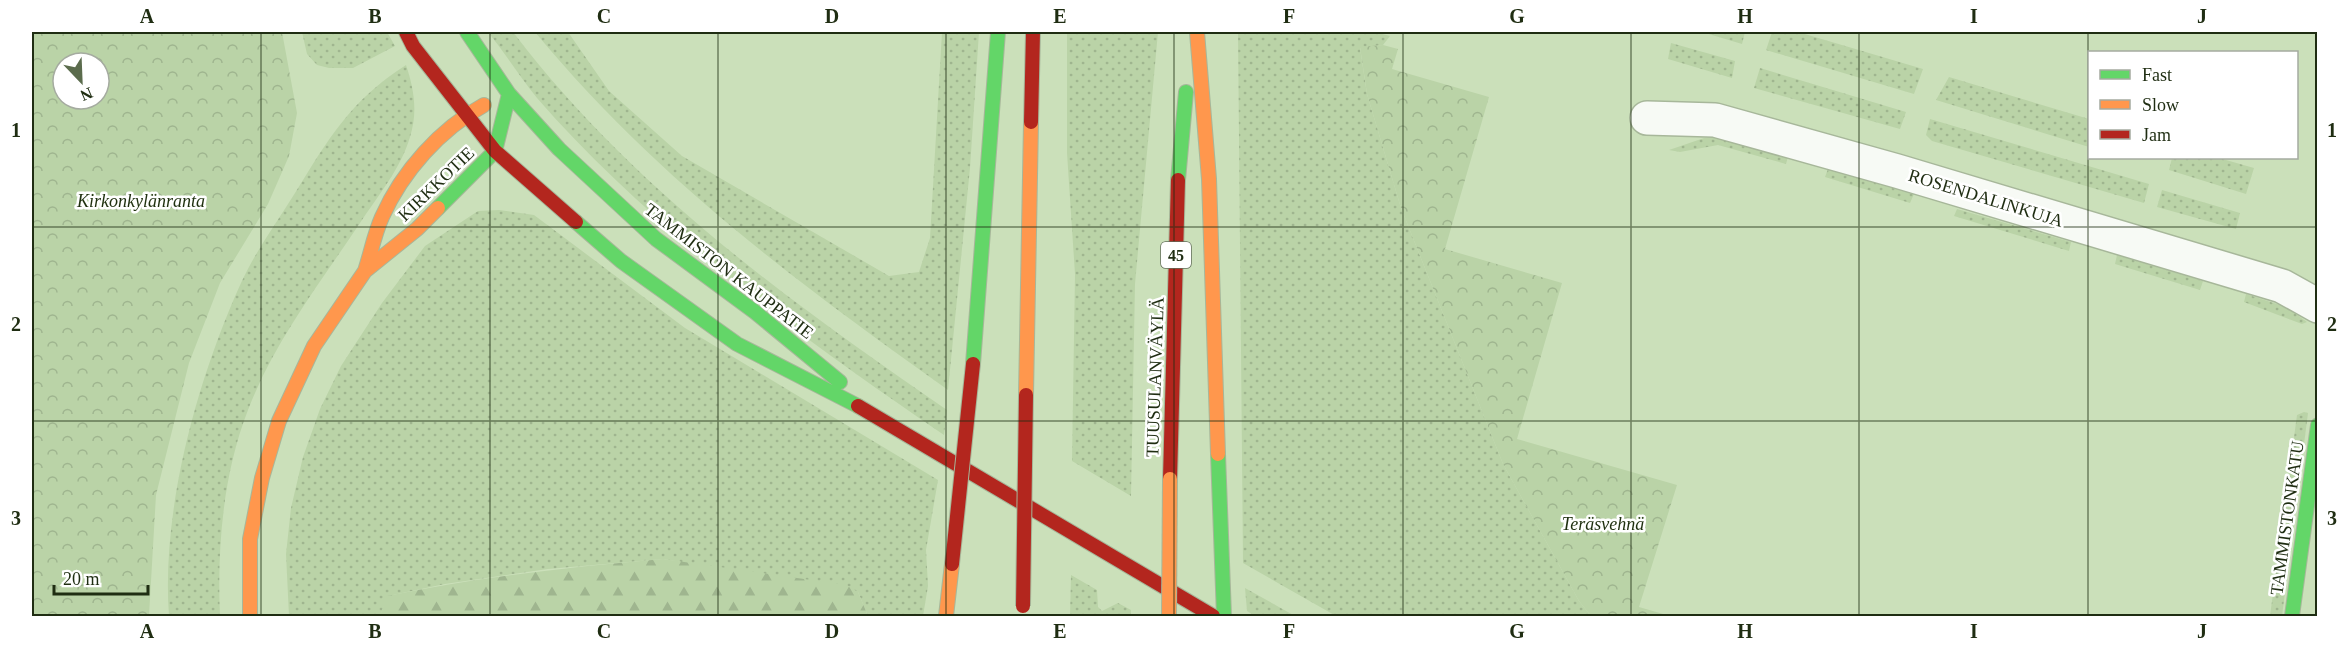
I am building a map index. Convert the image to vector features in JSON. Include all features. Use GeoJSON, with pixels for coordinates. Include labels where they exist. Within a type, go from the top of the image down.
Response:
{"type":"FeatureCollection","features":[{"type":"Feature","properties":{"kind":"main road","name":"TAMMISTON KAUPPATIE"},"geometry":{"type":"LineString","coordinates":[[406,32],[413,46],[495,151],[621,261],[736,344],[885,420],[1213,616]]}},
{"type":"Feature","properties":{"kind":"main road","name":"TAMMISTON KAUPPATIE"},"geometry":{"type":"LineString","coordinates":[[467,32],[510,94],[559,149],[656,239],[755,312],[885,420]]}},
{"type":"Feature","properties":{"kind":"main road"},"geometry":{"type":"LineString","coordinates":[[946,616],[973,364],[998,32]]}},
{"type":"Feature","properties":{"kind":"main road"},"geometry":{"type":"LineString","coordinates":[[1023,611],[1034,32]]}},
{"type":"Feature","properties":{"kind":"main road","name":"TUUSULANVÄYLÄ"},"geometry":{"type":"LineString","coordinates":[[1169,616],[1170,479],[1178,181],[1192,32]]}},
{"type":"Feature","properties":{"kind":"main road"},"geometry":{"type":"LineString","coordinates":[[1197,32],[1209,179],[1224,616]]}},
{"type":"Feature","properties":{"kind":"main road","name":"KIRKKOTIE"},"geometry":{"type":"LineString","coordinates":[[250,616],[250,540],[262,478],[279,420],[314,346],[365,271],[385,210],[415,164],[465,113],[510,94]]}},
{"type":"Feature","properties":{"kind":"main road","name":"KIRKKOTIE"},"geometry":{"type":"LineString","coordinates":[[365,271],[417,229],[495,151],[510,94]]}},
{"type":"Feature","properties":{"kind":"main road","name":"TAMMISTONKATU"},"geometry":{"type":"LineString","coordinates":[[2292,616],[2318,425]]}},
{"type":"Feature","properties":{"kind":"street","name":"ROSENDALINKUJA"},"geometry":{"type":"LineString","coordinates":[[1647,118],[1715,120],[1813,147],[2282,286],[2318,306]]}},
{"type":"Feature","properties":{"kind":"green space","name":"Kirkonkylänranta"},"geometry":{"type":"Polygon","coordinates":[[[32,32],[282,32],[297,113],[289,156],[268,204],[220,283],[189,363],[156,495],[149,616],[32,616],[32,32]]]}},
{"type":"Feature","properties":{"kind":"green space"},"geometry":{"type":"Polygon","coordinates":[[[302,32],[387,32],[395,46],[353,68],[329,68],[317,65],[307,54],[302,32]]]}},
{"type":"Feature","properties":{"kind":"green space"},"geometry":{"type":"Polygon","coordinates":[[[488,32],[513,32],[559,88],[608,141],[660,191],[771,283],[947,410],[944,435],[783,320],[678,236],[581,145],[537,98],[488,32]]]}},
{"type":"Feature","properties":{"kind":"green space"},"geometry":{"type":"Polygon","coordinates":[[[535,32],[568,32],[609,91],[682,156],[889,276],[919,272],[930,238],[942,32],[979,32],[970,168],[948,390],[782,267],[678,180],[581,85],[535,32]]]}},
{"type":"Feature","properties":{"kind":"green space"},"geometry":{"type":"Polygon","coordinates":[[[1067,32],[1158,32],[1135,284],[1131,496],[1072,461],[1075,274],[1067,153],[1067,32]]]}},
{"type":"Feature","properties":{"kind":"green space"},"geometry":{"type":"Polygon","coordinates":[[[1238,32],[1375,32],[1390,36],[1383,45],[1360,48],[1367,94],[1401,208],[1503,464],[1579,601],[1591,616],[1336,616],[1243,563],[1238,32]]]}},
{"type":"Feature","properties":{"kind":"green space"},"geometry":{"type":"Polygon","coordinates":[[[1702,32],[1745,32],[1742,44],[1702,32]]]}},
{"type":"Feature","properties":{"kind":"green space"},"geometry":{"type":"Polygon","coordinates":[[[1772,32],[1798,32],[1923,69],[1914,94],[1766,50],[1772,32]]]}},
{"type":"Feature","properties":{"kind":"green space"},"geometry":{"type":"Polygon","coordinates":[[[1671,43],[1735,61],[1732,78],[1668,59],[1671,43]]]}},
{"type":"Feature","properties":{"kind":"green space","name":"Teräsvehnä"},"geometry":{"type":"Polygon","coordinates":[[[1383,45],[1398,49],[1392,69],[1489,97],[1445,249],[1562,283],[1517,439],[1677,485],[1639,607],[1670,616],[1591,616],[1579,601],[1503,464],[1401,208],[1367,94],[1360,47],[1383,45]]]}},
{"type":"Feature","properties":{"kind":"green space"},"geometry":{"type":"Polygon","coordinates":[[[406,65],[413,92],[414,119],[401,160],[284,337],[259,385],[239,434],[227,485],[221,538],[220,616],[169,616],[168,575],[171,533],[186,446],[210,361],[241,283],[266,237],[342,122],[370,92],[406,65]]]}},
{"type":"Feature","properties":{"kind":"green space"},"geometry":{"type":"Polygon","coordinates":[[[1760,68],[1906,112],[1900,129],[1754,88],[1760,68]]]}},
{"type":"Feature","properties":{"kind":"green space"},"geometry":{"type":"Polygon","coordinates":[[[1949,77],[2088,119],[2088,147],[1936,100],[1949,77]]]}},
{"type":"Feature","properties":{"kind":"green space"},"geometry":{"type":"Polygon","coordinates":[[[1930,119],[2149,184],[2144,203],[1932,141],[1926,135],[1930,119]]]}},
{"type":"Feature","properties":{"kind":"green space"},"geometry":{"type":"Polygon","coordinates":[[[1719,137],[1788,157],[1786,164],[1718,145],[1680,152],[1669,150],[1704,138],[1719,137]]]}},
{"type":"Feature","properties":{"kind":"green space"},"geometry":{"type":"Polygon","coordinates":[[[2172,159],[2222,159],[2254,168],[2246,194],[2169,170],[2172,159]]]}},
{"type":"Feature","properties":{"kind":"green space"},"geometry":{"type":"Polygon","coordinates":[[[1828,169],[1914,194],[1910,203],[1825,177],[1828,169]]]}},
{"type":"Feature","properties":{"kind":"green space"},"geometry":{"type":"Polygon","coordinates":[[[2162,190],[2240,213],[2236,229],[2157,207],[2162,190]]]}},
{"type":"Feature","properties":{"kind":"green space"},"geometry":{"type":"Polygon","coordinates":[[[1957,209],[2071,242],[2069,251],[1954,216],[1957,209]]]}},
{"type":"Feature","properties":{"kind":"green space"},"geometry":{"type":"Polygon","coordinates":[[[499,210],[534,215],[685,328],[938,480],[926,550],[928,586],[923,616],[868,616],[858,592],[663,559],[548,569],[445,584],[388,596],[380,616],[289,616],[286,554],[291,508],[303,457],[320,409],[341,366],[382,303],[425,246],[478,211],[499,210]]]}},
{"type":"Feature","properties":{"kind":"green space"},"geometry":{"type":"Polygon","coordinates":[[[2117,255],[2203,281],[2200,290],[2115,264],[2117,255]]]}},
{"type":"Feature","properties":{"kind":"green space"},"geometry":{"type":"Polygon","coordinates":[[[2246,294],[2286,307],[2307,322],[2302,324],[2244,302],[2246,294]]]}},
{"type":"Feature","properties":{"kind":"green space"},"geometry":{"type":"Polygon","coordinates":[[[2308,413],[2282,616],[2270,616],[2297,415],[2308,413]]]}},
{"type":"Feature","properties":{"kind":"green space"},"geometry":{"type":"Polygon","coordinates":[[[663,559],[846,585],[858,592],[868,616],[380,616],[387,596],[525,573],[663,559]]]}},
{"type":"Feature","properties":{"kind":"green space"},"geometry":{"type":"Polygon","coordinates":[[[1071,575],[1097,590],[1098,607],[1102,611],[1118,603],[1131,610],[1131,616],[1070,616],[1071,575]]]}},
{"type":"Feature","properties":{"kind":"green space"},"geometry":{"type":"Polygon","coordinates":[[[1245,588],[1295,616],[1255,616],[1247,611],[1245,588]]]}},
{"type":"Feature","properties":{"kind":"traffic: fast"},"geometry":{"type":"LineString","coordinates":[[467,32],[509,94],[559,149],[656,239],[755,312],[840,382]]}},
{"type":"Feature","properties":{"kind":"traffic: fast"},"geometry":{"type":"LineString","coordinates":[[973,364],[998,32]]}},
{"type":"Feature","properties":{"kind":"traffic: fast"},"geometry":{"type":"LineString","coordinates":[[1178,180],[1186,92]]}},
{"type":"Feature","properties":{"kind":"traffic: fast"},"geometry":{"type":"LineString","coordinates":[[438,208],[495,151],[509,94]]}},
{"type":"Feature","properties":{"kind":"traffic: fast"},"geometry":{"type":"LineString","coordinates":[[576,222],[621,261],[737,344],[858,406]]}},
{"type":"Feature","properties":{"kind":"traffic: fast"},"geometry":{"type":"LineString","coordinates":[[2292,616],[2318,425]]}},
{"type":"Feature","properties":{"kind":"traffic: fast"},"geometry":{"type":"LineString","coordinates":[[1218,454],[1224,616]]}},
{"type":"Feature","properties":{"kind":"traffic: slow"},"geometry":{"type":"LineString","coordinates":[[1197,32],[1209,179],[1218,454]]}},
{"type":"Feature","properties":{"kind":"traffic: slow"},"geometry":{"type":"LineString","coordinates":[[365,271],[382,217],[411,168],[452,126],[484,105]]}},
{"type":"Feature","properties":{"kind":"traffic: slow"},"geometry":{"type":"LineString","coordinates":[[1026,395],[1031,122]]}},
{"type":"Feature","properties":{"kind":"traffic: slow"},"geometry":{"type":"LineString","coordinates":[[250,616],[250,539],[262,478],[279,421],[314,346],[365,271],[417,229],[438,208]]}},
{"type":"Feature","properties":{"kind":"traffic: slow"},"geometry":{"type":"LineString","coordinates":[[1169,616],[1170,479]]}},
{"type":"Feature","properties":{"kind":"traffic: slow"},"geometry":{"type":"LineString","coordinates":[[946,616],[952,564]]}},
{"type":"Feature","properties":{"kind":"traffic: jam"},"geometry":{"type":"LineString","coordinates":[[406,32],[413,46],[495,151],[576,222]]}},
{"type":"Feature","properties":{"kind":"traffic: jam"},"geometry":{"type":"LineString","coordinates":[[1031,122],[1033,32]]}},
{"type":"Feature","properties":{"kind":"traffic: jam"},"geometry":{"type":"LineString","coordinates":[[1170,479],[1178,180]]}},
{"type":"Feature","properties":{"kind":"traffic: jam"},"geometry":{"type":"LineString","coordinates":[[952,564],[973,364]]}},
{"type":"Feature","properties":{"kind":"traffic: jam"},"geometry":{"type":"LineString","coordinates":[[1023,606],[1026,395]]}},
{"type":"Feature","properties":{"kind":"traffic: jam"},"geometry":{"type":"LineString","coordinates":[[858,406],[1213,616]]}}]}
